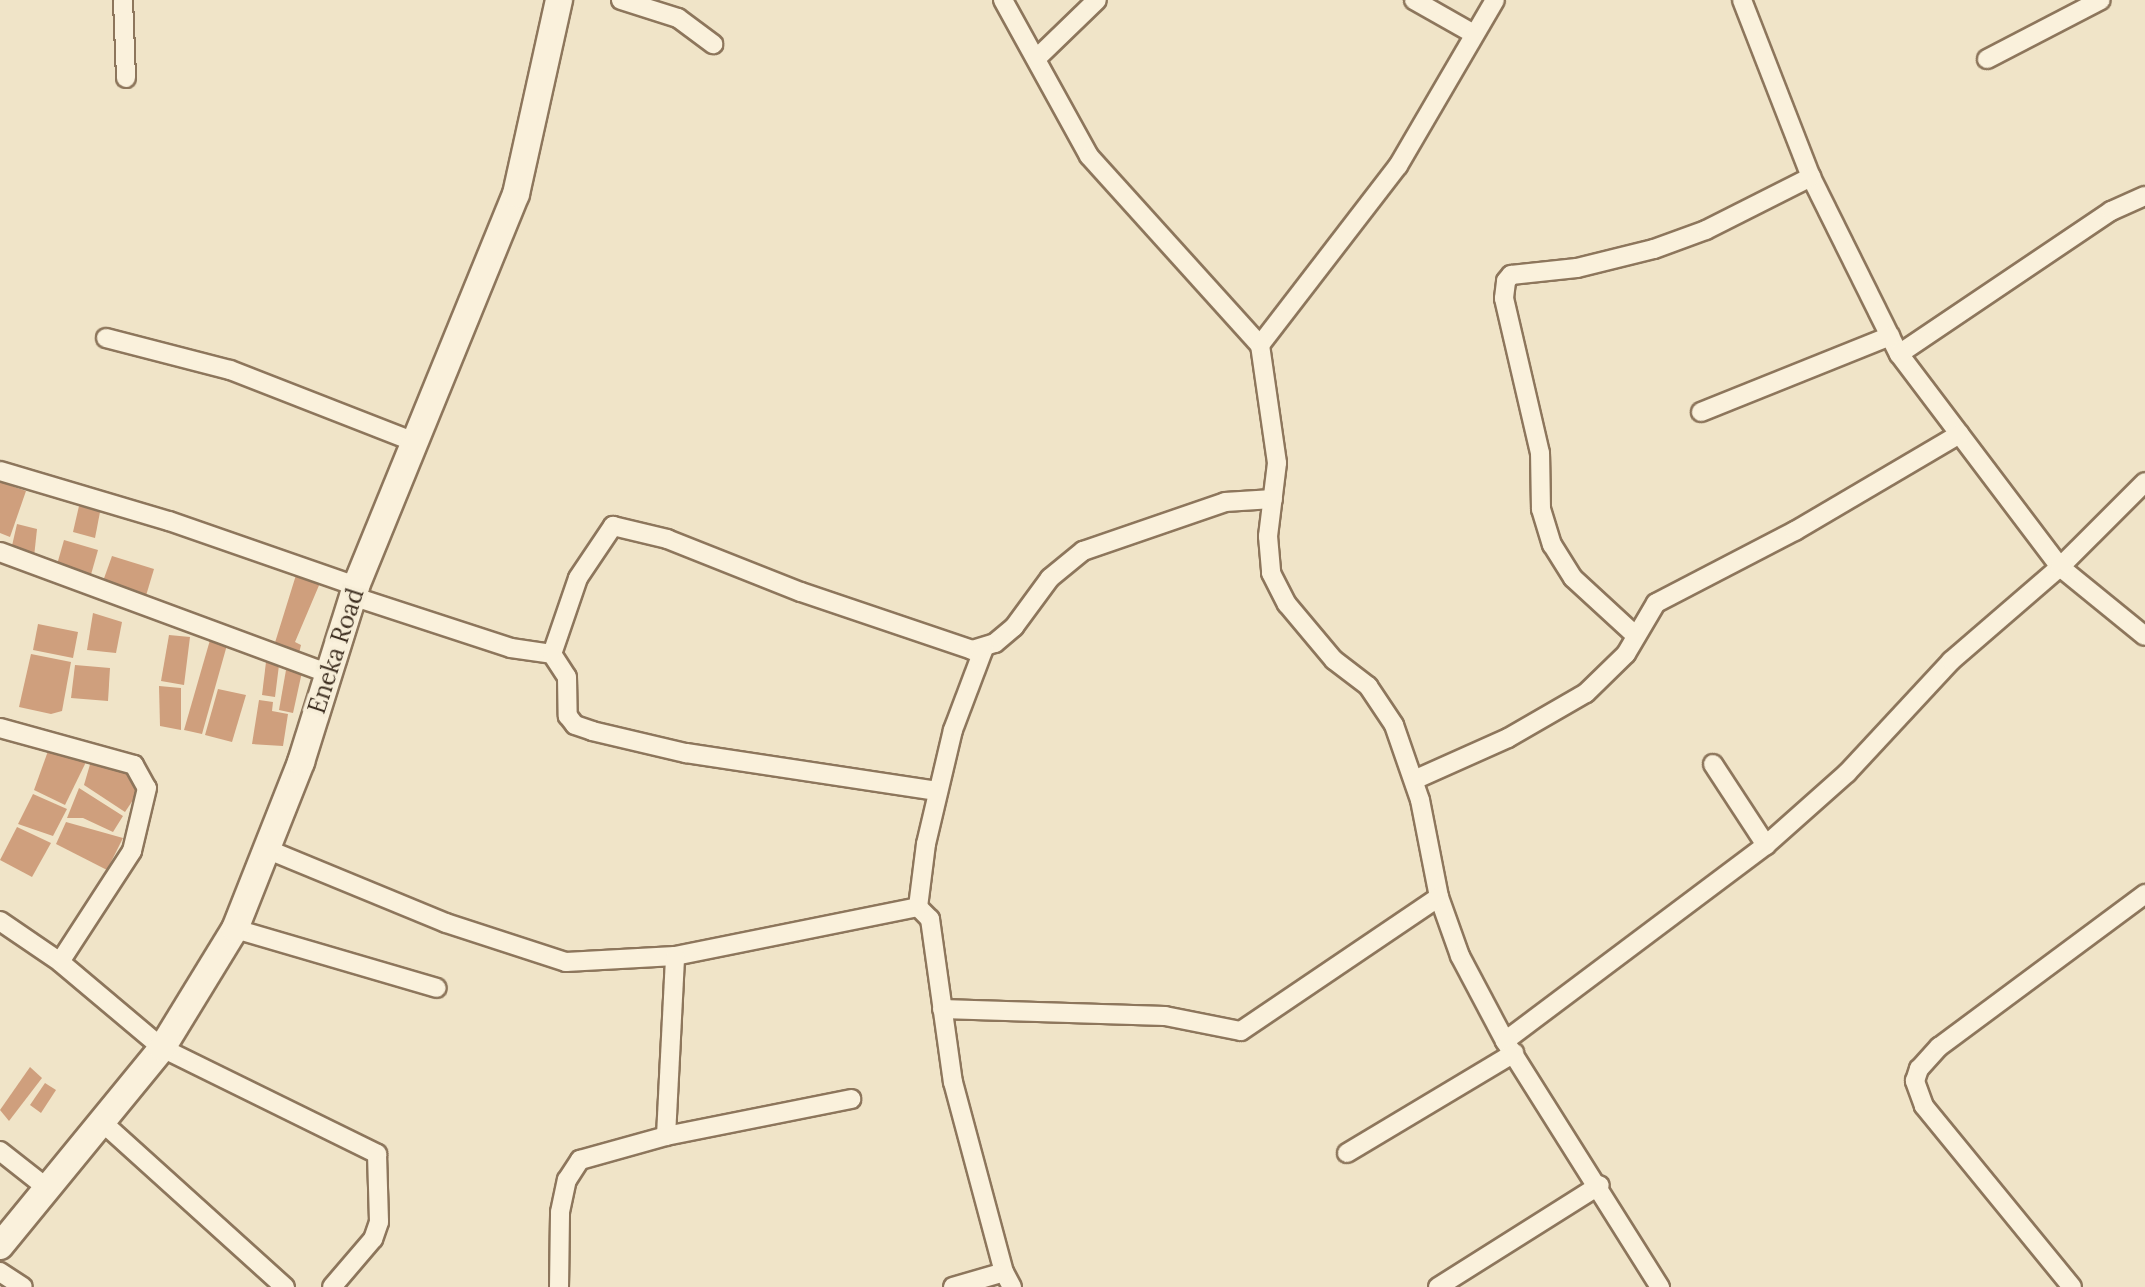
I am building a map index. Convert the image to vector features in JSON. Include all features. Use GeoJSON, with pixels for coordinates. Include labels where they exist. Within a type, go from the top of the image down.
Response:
{"type":"FeatureCollection","features":[{"type":"Feature","properties":{"kind":"main road","name":"Eneka Road"},"geometry":{"type":"LineString","coordinates":[[0,1246],[162,1048],[235,929],[269,850],[354,591],[412,441],[516,194],[559,0]]}},
{"type":"Feature","properties":{"kind":"street"},"geometry":{"type":"LineString","coordinates":[[123,0],[126,78]]}},
{"type":"Feature","properties":{"kind":"street"},"geometry":{"type":"LineString","coordinates":[[621,0],[678,18],[713,44]]}},
{"type":"Feature","properties":{"kind":"street"},"geometry":{"type":"LineString","coordinates":[[1003,0],[1089,156],[1260,345],[1274,419],[1271,573],[1287,604],[1334,660],[1368,686],[1394,725],[1414,780],[1439,897],[1460,956],[1510,1047],[1600,1185],[1660,1287]]}},
{"type":"Feature","properties":{"kind":"street"},"geometry":{"type":"LineString","coordinates":[[1037,58],[1097,0]]}},
{"type":"Feature","properties":{"kind":"street"},"geometry":{"type":"LineString","coordinates":[[1414,0],[1472,33]]}},
{"type":"Feature","properties":{"kind":"street"},"geometry":{"type":"LineString","coordinates":[[1260,345],[1398,166],[1472,33],[1495,0]]}},
{"type":"Feature","properties":{"kind":"street"},"geometry":{"type":"LineString","coordinates":[[1742,0],[1811,177],[1899,354],[2060,567],[2140,625]]}},
{"type":"Feature","properties":{"kind":"street"},"geometry":{"type":"LineString","coordinates":[[1987,59],[2101,0]]}},
{"type":"Feature","properties":{"kind":"street"},"geometry":{"type":"LineString","coordinates":[[1635,635],[1573,578],[1552,545],[1541,509],[1540,453],[1504,298],[1506,281],[1511,275],[1577,268],[1654,249],[1706,230],[1811,177]]}},
{"type":"Feature","properties":{"kind":"street"},"geometry":{"type":"LineString","coordinates":[[1899,354],[2111,211],[2145,196]]}},
{"type":"Feature","properties":{"kind":"street"},"geometry":{"type":"LineString","coordinates":[[1701,412],[1890,336]]}},
{"type":"Feature","properties":{"kind":"street"},"geometry":{"type":"LineString","coordinates":[[106,338],[230,370],[412,441]]}},
{"type":"Feature","properties":{"kind":"street"},"geometry":{"type":"LineString","coordinates":[[1414,780],[1508,738],[1586,693],[1626,654],[1656,603],[1795,531],[1960,434]]}},
{"type":"Feature","properties":{"kind":"street"},"geometry":{"type":"LineString","coordinates":[[0,471],[169,521],[511,648],[552,654],[567,677],[568,716],[575,725],[686,753],[937,791]]}},
{"type":"Feature","properties":{"kind":"street"},"geometry":{"type":"LineString","coordinates":[[1347,1153],[1510,1047],[1766,845],[1847,773],[1951,661],[2060,567],[2145,482]]}},
{"type":"Feature","properties":{"kind":"street"},"geometry":{"type":"LineString","coordinates":[[918,907],[937,791],[953,730],[984,648],[1014,627],[1050,578],[1083,551],[1225,502],[1273,499]]}},
{"type":"Feature","properties":{"kind":"street"},"geometry":{"type":"LineString","coordinates":[[552,654],[578,578],[613,526],[667,539],[801,592],[957,645],[984,648]]}},
{"type":"Feature","properties":{"kind":"street"},"geometry":{"type":"LineString","coordinates":[[0,552],[327,673]]}},
{"type":"Feature","properties":{"kind":"street"},"geometry":{"type":"LineString","coordinates":[[0,728],[134,765],[143,773],[147,788],[132,851],[60,962]]}},
{"type":"Feature","properties":{"kind":"street"},"geometry":{"type":"LineString","coordinates":[[1713,764],[1766,845]]}},
{"type":"Feature","properties":{"kind":"street"},"geometry":{"type":"LineString","coordinates":[[269,850],[446,923],[566,962],[675,956],[918,907]]}},
{"type":"Feature","properties":{"kind":"street"},"geometry":{"type":"LineString","coordinates":[[2072,1287],[1924,1106],[1915,1081],[1919,1069],[1939,1047],[2145,894]]}},
{"type":"Feature","properties":{"kind":"street"},"geometry":{"type":"LineString","coordinates":[[942,1009],[1165,1016],[1241,1031],[1439,897]]}},
{"type":"Feature","properties":{"kind":"street"},"geometry":{"type":"LineString","coordinates":[[918,907],[930,919],[953,1082],[1008,1280],[953,1287]]}},
{"type":"Feature","properties":{"kind":"street"},"geometry":{"type":"LineString","coordinates":[[0,921],[60,962],[162,1048],[377,1154],[379,1222],[373,1239],[332,1287]]}},
{"type":"Feature","properties":{"kind":"street"},"geometry":{"type":"LineString","coordinates":[[235,929],[437,988]]}},
{"type":"Feature","properties":{"kind":"street"},"geometry":{"type":"LineString","coordinates":[[666,1136],[675,956]]}},
{"type":"Feature","properties":{"kind":"street"},"geometry":{"type":"LineString","coordinates":[[559,1287],[560,1212],[567,1180],[580,1160],[666,1136],[851,1099]]}},
{"type":"Feature","properties":{"kind":"street"},"geometry":{"type":"LineString","coordinates":[[101,1121],[285,1287]]}},
{"type":"Feature","properties":{"kind":"street"},"geometry":{"type":"LineString","coordinates":[[0,1151],[47,1188]]}},
{"type":"Feature","properties":{"kind":"street"},"geometry":{"type":"LineString","coordinates":[[1438,1287],[1600,1185]]}},
{"type":"Feature","properties":{"kind":"street"},"geometry":{"type":"LineString","coordinates":[[0,1272],[23,1287]]}},
{"type":"Feature","properties":{"kind":"building"},"geometry":{"type":"Polygon","coordinates":[[[0,482],[26,491],[10,537],[0,533],[0,482]]]}},
{"type":"Feature","properties":{"kind":"building"},"geometry":{"type":"Polygon","coordinates":[[[79,506],[100,512],[95,538],[73,532],[79,506]]]}},
{"type":"Feature","properties":{"kind":"building"},"geometry":{"type":"Polygon","coordinates":[[[17,524],[37,529],[34,557],[11,550],[17,524]]]}},
{"type":"Feature","properties":{"kind":"building"},"geometry":{"type":"Polygon","coordinates":[[[64,540],[98,550],[90,578],[56,568],[64,540]]]}},
{"type":"Feature","properties":{"kind":"building"},"geometry":{"type":"Polygon","coordinates":[[[112,556],[154,569],[145,599],[102,584],[112,556]]]}},
{"type":"Feature","properties":{"kind":"building"},"geometry":{"type":"Polygon","coordinates":[[[296,575],[320,583],[295,642],[301,645],[298,657],[273,649],[296,575]]]}},
{"type":"Feature","properties":{"kind":"building"},"geometry":{"type":"Polygon","coordinates":[[[93,613],[122,622],[116,653],[87,650],[93,613]]]}},
{"type":"Feature","properties":{"kind":"building"},"geometry":{"type":"Polygon","coordinates":[[[38,624],[78,632],[73,658],[33,650],[38,624]]]}},
{"type":"Feature","properties":{"kind":"building"},"geometry":{"type":"Polygon","coordinates":[[[169,635],[190,637],[184,685],[161,681],[169,635]]]}},
{"type":"Feature","properties":{"kind":"building"},"geometry":{"type":"Polygon","coordinates":[[[210,640],[227,645],[202,734],[184,730],[210,640]]]}},
{"type":"Feature","properties":{"kind":"building"},"geometry":{"type":"Polygon","coordinates":[[[31,654],[71,662],[62,711],[51,714],[19,707],[31,654]]]}},
{"type":"Feature","properties":{"kind":"building"},"geometry":{"type":"Polygon","coordinates":[[[266,662],[279,665],[275,697],[262,695],[266,662]]]}},
{"type":"Feature","properties":{"kind":"building"},"geometry":{"type":"Polygon","coordinates":[[[75,665],[110,668],[108,701],[71,698],[75,665]]]}},
{"type":"Feature","properties":{"kind":"building"},"geometry":{"type":"Polygon","coordinates":[[[286,670],[302,672],[293,713],[279,710],[286,670]]]}},
{"type":"Feature","properties":{"kind":"building"},"geometry":{"type":"Polygon","coordinates":[[[159,686],[181,688],[181,730],[160,726],[159,686]]]}},
{"type":"Feature","properties":{"kind":"building"},"geometry":{"type":"Polygon","coordinates":[[[218,689],[246,695],[232,742],[205,735],[218,689]]]}},
{"type":"Feature","properties":{"kind":"building"},"geometry":{"type":"Polygon","coordinates":[[[259,700],[273,702],[272,711],[288,714],[283,746],[252,744],[259,700]]]}},
{"type":"Feature","properties":{"kind":"building"},"geometry":{"type":"Polygon","coordinates":[[[48,751],[86,762],[65,805],[34,790],[48,751]]]}},
{"type":"Feature","properties":{"kind":"building"},"geometry":{"type":"Polygon","coordinates":[[[91,761],[135,776],[135,797],[125,812],[84,785],[91,761]]]}},
{"type":"Feature","properties":{"kind":"building"},"geometry":{"type":"Polygon","coordinates":[[[79,788],[123,816],[113,832],[83,818],[67,818],[79,788]]]}},
{"type":"Feature","properties":{"kind":"building"},"geometry":{"type":"Polygon","coordinates":[[[33,794],[67,809],[53,836],[18,824],[33,794]]]}},
{"type":"Feature","properties":{"kind":"building"},"geometry":{"type":"Polygon","coordinates":[[[66,822],[123,838],[107,870],[56,844],[66,822]]]}},
{"type":"Feature","properties":{"kind":"building"},"geometry":{"type":"Polygon","coordinates":[[[17,827],[51,843],[32,877],[0,860],[17,827]]]}},
{"type":"Feature","properties":{"kind":"building"},"geometry":{"type":"Polygon","coordinates":[[[30,1067],[42,1078],[9,1121],[0,1110],[30,1067]]]}},
{"type":"Feature","properties":{"kind":"building"},"geometry":{"type":"Polygon","coordinates":[[[45,1083],[56,1090],[41,1113],[30,1105],[45,1083]]]}}]}
